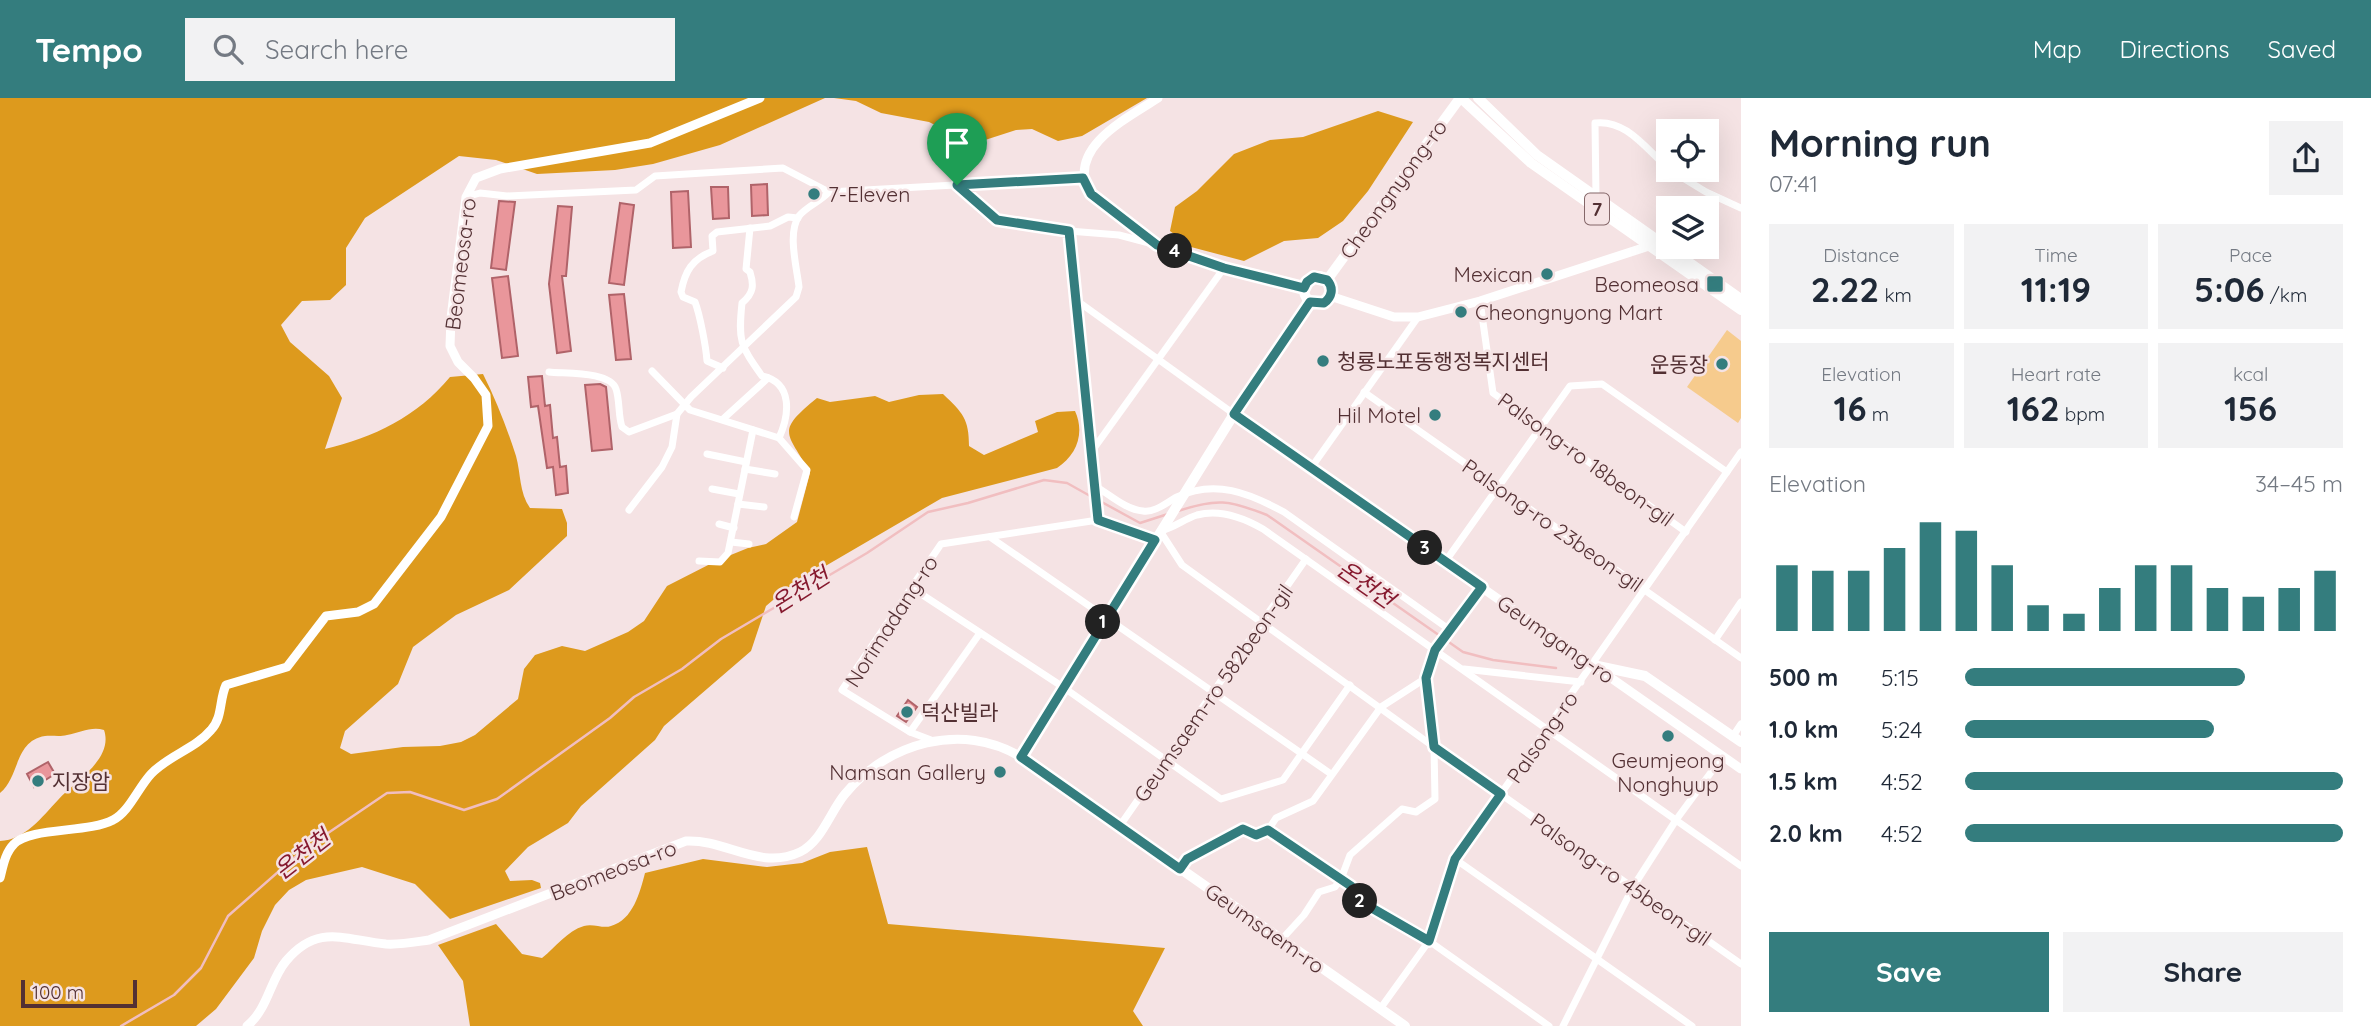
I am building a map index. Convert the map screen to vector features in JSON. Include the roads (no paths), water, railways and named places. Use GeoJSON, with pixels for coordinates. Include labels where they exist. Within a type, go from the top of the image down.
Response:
{"type":"FeatureCollection","features":[{"type":"Feature","properties":{"kind":"main road","name":"7"},"geometry":{"type":"LineString","coordinates":[[1460,98],[1531,163],[1741,310]]}},
{"type":"Feature","properties":{"kind":"main road","name":"Cheongnyong-ro"},"geometry":{"type":"LineString","coordinates":[[1327,280],[1460,98]]}},
{"type":"Feature","properties":{"kind":"main road","name":"7"},"geometry":{"type":"LineString","coordinates":[[1478,98],[1537,155],[1741,299]]}},
{"type":"Feature","properties":{"kind":"main road"},"geometry":{"type":"LineString","coordinates":[[1314,277],[1327,280],[1331,287],[1330,296],[1324,303],[1310,302],[1304,295],[1307,282],[1314,277]]}},
{"type":"Feature","properties":{"kind":"main road"},"geometry":{"type":"LineString","coordinates":[[1021,757],[1183,494],[1310,302]]}},
{"type":"Feature","properties":{"kind":"main road"},"geometry":{"type":"LineString","coordinates":[[1593,665],[1645,677],[1737,739]]}},
{"type":"Feature","properties":{"kind":"main road","name":"Geumsaem-ro"},"geometry":{"type":"LineString","coordinates":[[1021,757],[1405,1026]]}},
{"type":"Feature","properties":{"kind":"street","name":"Beomeosa-ro"},"geometry":{"type":"LineString","coordinates":[[0,878],[7,854],[20,839],[97,827],[116,819],[150,775],[171,756],[199,742],[213,729],[220,715],[226,685],[287,667],[326,616],[358,612],[374,604],[441,517],[488,426],[486,395],[458,362],[450,346],[453,292],[466,197],[471,184],[484,174],[650,143],[760,98]]}},
{"type":"Feature","properties":{"kind":"street"},"geometry":{"type":"LineString","coordinates":[[1157,245],[1091,194],[1083,178],[1087,155],[1101,137],[1158,98]]}},
{"type":"Feature","properties":{"kind":"street"},"geometry":{"type":"LineString","coordinates":[[1595,197],[1595,123],[1611,122],[1626,129],[1656,157]]}},
{"type":"Feature","properties":{"kind":"street"},"geometry":{"type":"LineString","coordinates":[[466,197],[480,193],[507,196],[636,190],[655,176],[783,168],[829,192],[1083,178]]}},
{"type":"Feature","properties":{"kind":"street"},"geometry":{"type":"LineString","coordinates":[[1690,182],[1741,208]]}},
{"type":"Feature","properties":{"kind":"street"},"geometry":{"type":"LineString","coordinates":[[957,185],[997,220],[1069,231],[1119,235],[1224,268],[1304,288]]}},
{"type":"Feature","properties":{"kind":"street"},"geometry":{"type":"LineString","coordinates":[[549,372],[606,377],[617,391],[622,427],[629,432],[636,432],[677,414],[796,297],[799,287],[794,228],[798,218],[816,206],[829,192]]}},
{"type":"Feature","properties":{"kind":"street"},"geometry":{"type":"LineString","coordinates":[[723,368],[707,361],[698,309],[695,302],[683,297],[681,292],[693,261],[713,251],[712,236],[717,232],[770,226],[788,217],[798,218]]}},
{"type":"Feature","properties":{"kind":"street"},"geometry":{"type":"LineString","coordinates":[[750,228],[746,269],[750,272],[754,285],[748,298],[742,303],[739,337],[743,349],[762,376],[783,390],[787,398],[788,412],[779,438]]}},
{"type":"Feature","properties":{"kind":"street"},"geometry":{"type":"LineString","coordinates":[[1069,231],[1098,520]]}},
{"type":"Feature","properties":{"kind":"street"},"geometry":{"type":"LineString","coordinates":[[1330,296],[1394,317],[1418,317],[1480,301],[1649,246]]}},
{"type":"Feature","properties":{"kind":"street"},"geometry":{"type":"LineString","coordinates":[[1092,451],[1224,268]]}},
{"type":"Feature","properties":{"kind":"street"},"geometry":{"type":"LineString","coordinates":[[1076,300],[1234,414]]}},
{"type":"Feature","properties":{"kind":"street","name":"Palsong-ro 18beon-gil"},"geometry":{"type":"LineString","coordinates":[[1480,301],[1493,393],[1686,532]]}},
{"type":"Feature","properties":{"kind":"street"},"geometry":{"type":"LineString","coordinates":[[1311,468],[1418,317]]}},
{"type":"Feature","properties":{"kind":"street"},"geometry":{"type":"LineString","coordinates":[[652,371],[695,413],[723,419],[779,438],[807,470],[794,517]]}},
{"type":"Feature","properties":{"kind":"street"},"geometry":{"type":"LineString","coordinates":[[723,419],[768,378]]}},
{"type":"Feature","properties":{"kind":"street"},"geometry":{"type":"LineString","coordinates":[[1446,562],[1570,386],[1602,384],[1727,472]]}},
{"type":"Feature","properties":{"kind":"street","name":"Palsong-ro 23beon-gil"},"geometry":{"type":"LineString","coordinates":[[1364,392],[1741,658]]}},
{"type":"Feature","properties":{"kind":"street"},"geometry":{"type":"LineString","coordinates":[[629,510],[647,489],[672,447],[677,414]]}},
{"type":"Feature","properties":{"kind":"street","name":"Geumgang-ro"},"geometry":{"type":"LineString","coordinates":[[1234,414],[1741,769]]}},
{"type":"Feature","properties":{"kind":"street"},"geometry":{"type":"LineString","coordinates":[[699,561],[720,562],[725,559],[734,528],[752,430]]}},
{"type":"Feature","properties":{"kind":"street","name":"Palsong-ro"},"geometry":{"type":"LineString","coordinates":[[1380,1009],[1429,941],[1455,859],[1741,452]]}},
{"type":"Feature","properties":{"kind":"street"},"geometry":{"type":"LineString","coordinates":[[707,454],[775,474]]}},
{"type":"Feature","properties":{"kind":"street"},"geometry":{"type":"LineString","coordinates":[[1095,485],[1125,505],[1142,511],[1153,510],[1183,494],[1205,488],[1230,489],[1257,498],[1284,512],[1449,631]]}},
{"type":"Feature","properties":{"kind":"street"},"geometry":{"type":"LineString","coordinates":[[712,489],[739,494]]}},
{"type":"Feature","properties":{"kind":"street"},"geometry":{"type":"LineString","coordinates":[[738,504],[764,507]]}},
{"type":"Feature","properties":{"kind":"street"},"geometry":{"type":"LineString","coordinates":[[1158,536],[1200,514],[1231,516],[1263,529],[1437,648],[1547,730],[1741,866]]}},
{"type":"Feature","properties":{"kind":"street","name":"Norimadang-ro"},"geometry":{"type":"LineString","coordinates":[[932,740],[910,732],[842,690],[941,544],[1098,520],[1158,536]]}},
{"type":"Feature","properties":{"kind":"street"},"geometry":{"type":"LineString","coordinates":[[719,524],[734,528]]}},
{"type":"Feature","properties":{"kind":"street","name":"Palsong-ro 45beon-gil"},"geometry":{"type":"LineString","coordinates":[[1158,536],[1182,565],[1261,623],[1741,964]]}},
{"type":"Feature","properties":{"kind":"street"},"geometry":{"type":"LineString","coordinates":[[989,537],[1331,774]]}},
{"type":"Feature","properties":{"kind":"street"},"geometry":{"type":"LineString","coordinates":[[731,542],[749,544]]}},
{"type":"Feature","properties":{"kind":"street","name":"Geumsaem-ro 582beon-gil"},"geometry":{"type":"LineString","coordinates":[[1119,827],[1306,559]]}},
{"type":"Feature","properties":{"kind":"street"},"geometry":{"type":"LineString","coordinates":[[912,587],[1063,688],[1221,799],[1283,780],[1350,685]]}},
{"type":"Feature","properties":{"kind":"street"},"geometry":{"type":"LineString","coordinates":[[1282,939],[1320,892],[1335,887],[1341,880],[1350,855],[1362,843],[1402,809],[1416,812],[1435,799],[1434,747],[1426,678],[1437,648],[1482,587]]}},
{"type":"Feature","properties":{"kind":"street"},"geometry":{"type":"LineString","coordinates":[[1715,640],[1741,602]]}},
{"type":"Feature","properties":{"kind":"street"},"geometry":{"type":"LineString","coordinates":[[910,732],[980,633]]}},
{"type":"Feature","properties":{"kind":"street","name":"Palsong-ro"},"geometry":{"type":"LineString","coordinates":[[1463,669],[1581,682]]}},
{"type":"Feature","properties":{"kind":"street"},"geometry":{"type":"LineString","coordinates":[[1180,869],[1187,859],[1243,829],[1256,835],[1268,830],[1276,818],[1313,801],[1381,707],[1426,678]]}},
{"type":"Feature","properties":{"kind":"street"},"geometry":{"type":"LineString","coordinates":[[1737,739],[1741,724]]}},
{"type":"Feature","properties":{"kind":"street","name":"Beomeosa-ro"},"geometry":{"type":"LineString","coordinates":[[247,1026],[269,997],[283,964],[300,946],[322,936],[348,936],[386,944],[429,940],[687,841],[701,840],[758,859],[782,859],[803,850],[820,834],[843,797],[864,772],[887,756],[932,740],[989,742],[1021,757]]}},
{"type":"Feature","properties":{"kind":"street"},"geometry":{"type":"LineString","coordinates":[[1563,1026],[1633,887],[1676,820],[1723,756]]}},
{"type":"Feature","properties":{"kind":"street"},"geometry":{"type":"LineString","coordinates":[[1268,830],[1351,886],[1358,900],[1429,941],[1549,1026]]}},
{"type":"Feature","properties":{"kind":"street"},"geometry":{"type":"LineString","coordinates":[[1455,859],[1692,1026]]}},
{"type":"Feature","properties":{"kind":"waterway","name":"온천천"},"geometry":{"type":"LineString","coordinates":[[121,1026],[174,995],[201,968],[228,916],[303,850],[387,793],[410,792],[464,810],[497,799],[610,718],[634,697],[682,669],[721,639],[867,553],[928,512],[1044,480],[1067,483],[1092,497]]}},
{"type":"Feature","properties":{"kind":"waterway","name":"온천천"},"geometry":{"type":"LineString","coordinates":[[1098,500],[1140,523],[1168,514]]}},
{"type":"Feature","properties":{"kind":"waterway","name":"온천천"},"geometry":{"type":"LineString","coordinates":[[1178,511],[1223,502],[1267,515],[1463,652],[1493,660],[1556,668]]}},
{"type":"Feature","properties":{"kind":"place","name":"7-Eleven"},"geometry":{"type":"Point","coordinates":[814,194]}},
{"type":"Feature","properties":{"kind":"place","name":"Mexican"},"geometry":{"type":"Point","coordinates":[1547,274]}},
{"type":"Feature","properties":{"kind":"place","name":"Beomeosa"},"geometry":{"type":"Point","coordinates":[1715,284]}},
{"type":"Feature","properties":{"kind":"place","name":"Cheongnyong Mart"},"geometry":{"type":"Point","coordinates":[1461,312]}},
{"type":"Feature","properties":{"kind":"place","name":"청룡노포동행정복지센터"},"geometry":{"type":"Point","coordinates":[1323,361]}},
{"type":"Feature","properties":{"kind":"place","name":"운동장"},"geometry":{"type":"Point","coordinates":[1722,364]}},
{"type":"Feature","properties":{"kind":"place","name":"Hil Motel"},"geometry":{"type":"Point","coordinates":[1435,415]}},
{"type":"Feature","properties":{"kind":"place","name":"덕산빌라"},"geometry":{"type":"Point","coordinates":[907,712]}},
{"type":"Feature","properties":{"kind":"place","name":"Geumjeong Nonghyup"},"geometry":{"type":"Point","coordinates":[1668,736]}},
{"type":"Feature","properties":{"kind":"place","name":"Namsan Gallery"},"geometry":{"type":"Point","coordinates":[1000,772]}},
{"type":"Feature","properties":{"kind":"place","name":"지장암"},"geometry":{"type":"Point","coordinates":[38,781]}}]}
